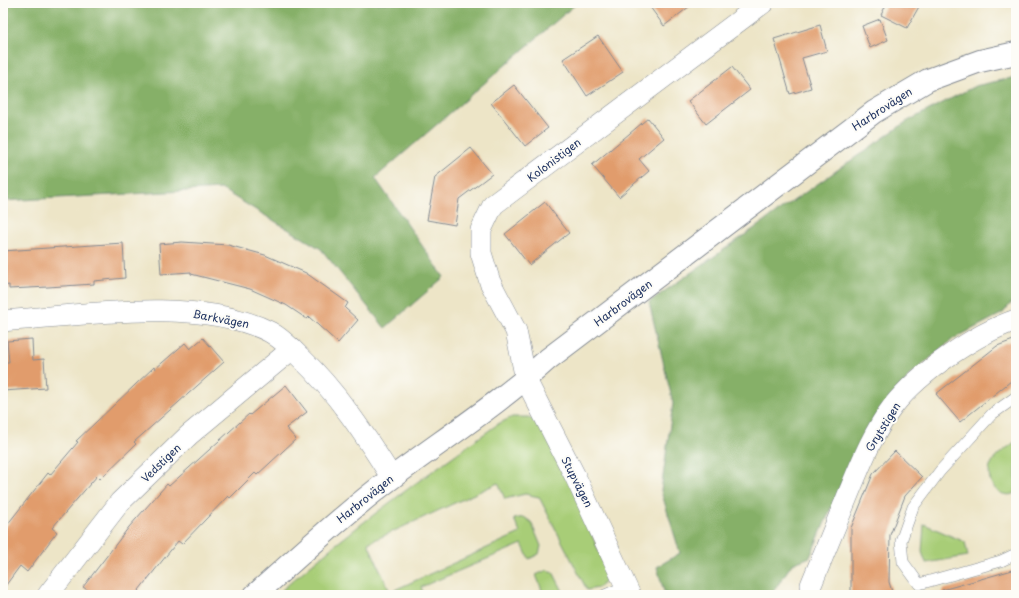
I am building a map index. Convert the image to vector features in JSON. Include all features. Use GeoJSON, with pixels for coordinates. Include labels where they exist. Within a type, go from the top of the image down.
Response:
{"type":"FeatureCollection","features":[{"type":"Feature","properties":{"kind":"street","name":"Kolonistigen"},"geometry":{"type":"LineString","coordinates":[[526,380],[516,331],[490,282],[481,253],[481,230],[493,206],[763,3]]}},
{"type":"Feature","properties":{"kind":"street","name":"Harbrovägen"},"geometry":{"type":"LineString","coordinates":[[255,595],[339,520],[392,478],[526,380],[548,359],[874,112],[928,80],[980,61],[1016,53]]}},
{"type":"Feature","properties":{"kind":"street","name":"Barkvägen"},"geometry":{"type":"LineString","coordinates":[[3,321],[142,311],[201,312],[242,321],[257,326],[271,332],[292,349],[316,372],[346,409],[392,478]]}},
{"type":"Feature","properties":{"kind":"street","name":"Grytstigen"},"geometry":{"type":"LineString","coordinates":[[811,585],[873,437],[893,406],[914,383],[965,345],[1000,326],[1016,320]]}},
{"type":"Feature","properties":{"kind":"street","name":"Vedstigen"},"geometry":{"type":"LineString","coordinates":[[48,595],[120,502],[189,435],[292,349]]}},
{"type":"Feature","properties":{"kind":"street","name":"Stupvägen"},"geometry":{"type":"LineString","coordinates":[[526,380],[575,476],[628,590]]}},
{"type":"Feature","properties":{"kind":"lane"},"geometry":{"type":"LineString","coordinates":[[1016,397],[992,414],[940,472],[913,507],[901,541],[903,562],[920,584],[1001,561],[1016,554]]}},
{"type":"Feature","properties":{"kind":"lane","name":"Stupvägen"},"geometry":{"type":"LineString","coordinates":[[605,595],[628,590]]}},
{"type":"Feature","properties":{"kind":"green space"},"geometry":{"type":"Polygon","coordinates":[[[3,3],[577,3],[375,178],[444,277],[385,328],[321,249],[221,189],[3,201],[3,3]]]}},
{"type":"Feature","properties":{"kind":"green space"},"geometry":{"type":"Polygon","coordinates":[[[1016,77],[1016,297],[1003,313],[953,339],[909,376],[853,457],[810,557],[792,564],[773,592],[774,595],[665,595],[657,567],[680,553],[661,491],[673,403],[649,302],[906,122],[975,86],[1016,77]]]}},
{"type":"Feature","properties":{"kind":"green space"},"geometry":{"type":"Polygon","coordinates":[[[512,417],[528,417],[541,423],[564,467],[606,569],[605,582],[598,588],[587,590],[539,497],[525,494],[505,499],[498,483],[368,543],[390,592],[520,533],[514,519],[524,517],[531,522],[541,546],[539,554],[529,559],[522,544],[421,587],[424,595],[287,595],[282,590],[334,546],[388,504],[498,424],[512,417]]]}},
{"type":"Feature","properties":{"kind":"green space"},"geometry":{"type":"Polygon","coordinates":[[[1016,441],[1016,493],[1009,495],[998,492],[994,488],[989,476],[989,470],[996,457],[1016,441]]]}},
{"type":"Feature","properties":{"kind":"green space"},"geometry":{"type":"Polygon","coordinates":[[[924,524],[965,542],[968,556],[926,563],[922,552],[924,524]]]}},
{"type":"Feature","properties":{"kind":"green space"},"geometry":{"type":"Polygon","coordinates":[[[547,570],[553,572],[565,595],[531,595],[542,590],[536,575],[547,570]]]}},
{"type":"Feature","properties":{"kind":"building"},"geometry":{"type":"Polygon","coordinates":[[[647,3],[694,3],[664,26],[647,3]]]}},
{"type":"Feature","properties":{"kind":"building"},"geometry":{"type":"Polygon","coordinates":[[[887,3],[921,3],[907,28],[881,15],[887,3]]]}},
{"type":"Feature","properties":{"kind":"building"},"geometry":{"type":"Polygon","coordinates":[[[880,19],[888,40],[870,48],[862,26],[880,19]]]}},
{"type":"Feature","properties":{"kind":"building"},"geometry":{"type":"Polygon","coordinates":[[[820,25],[827,51],[802,58],[811,88],[790,94],[774,39],[820,25]]]}},
{"type":"Feature","properties":{"kind":"building"},"geometry":{"type":"Polygon","coordinates":[[[598,36],[623,72],[587,96],[563,59],[598,36]]]}},
{"type":"Feature","properties":{"kind":"building"},"geometry":{"type":"Polygon","coordinates":[[[732,67],[750,90],[706,124],[688,101],[732,67]]]}},
{"type":"Feature","properties":{"kind":"building"},"geometry":{"type":"Polygon","coordinates":[[[514,85],[548,128],[525,146],[491,103],[514,85]]]}},
{"type":"Feature","properties":{"kind":"building"},"geometry":{"type":"Polygon","coordinates":[[[648,118],[664,138],[639,159],[649,171],[619,197],[592,165],[648,118]]]}},
{"type":"Feature","properties":{"kind":"building"},"geometry":{"type":"Polygon","coordinates":[[[471,148],[492,174],[459,199],[455,225],[427,220],[435,177],[471,148]]]}},
{"type":"Feature","properties":{"kind":"building"},"geometry":{"type":"Polygon","coordinates":[[[545,202],[569,233],[529,265],[505,234],[545,202]]]}},
{"type":"Feature","properties":{"kind":"building"},"geometry":{"type":"Polygon","coordinates":[[[182,242],[228,245],[265,255],[306,273],[348,303],[345,308],[358,320],[338,343],[309,317],[307,319],[286,305],[250,289],[191,274],[191,272],[161,274],[159,244],[182,242]]]}},
{"type":"Feature","properties":{"kind":"building"},"geometry":{"type":"Polygon","coordinates":[[[123,243],[125,278],[94,281],[94,284],[9,289],[9,285],[3,286],[3,251],[123,243]]]}},
{"type":"Feature","properties":{"kind":"building"},"geometry":{"type":"Polygon","coordinates":[[[203,338],[224,362],[134,442],[136,444],[100,479],[97,476],[52,528],[57,532],[27,572],[20,566],[3,589],[3,530],[48,473],[50,475],[78,442],[76,441],[154,367],[155,369],[185,343],[190,349],[203,338]]]}},
{"type":"Feature","properties":{"kind":"building"},"geometry":{"type":"Polygon","coordinates":[[[32,339],[33,360],[44,359],[46,388],[3,391],[3,362],[9,362],[7,341],[32,339]]]}},
{"type":"Feature","properties":{"kind":"building"},"geometry":{"type":"Polygon","coordinates":[[[1016,339],[1016,377],[960,422],[936,394],[997,346],[1016,339]]]}},
{"type":"Feature","properties":{"kind":"building"},"geometry":{"type":"Polygon","coordinates":[[[286,385],[307,412],[286,428],[296,439],[257,475],[255,473],[230,498],[228,496],[182,544],[178,541],[135,595],[95,595],[83,587],[129,527],[167,484],[169,486],[249,414],[250,415],[286,385]]]}},
{"type":"Feature","properties":{"kind":"building"},"geometry":{"type":"Polygon","coordinates":[[[895,451],[922,477],[905,496],[890,535],[889,582],[893,595],[851,595],[851,528],[873,474],[895,451]]]}},
{"type":"Feature","properties":{"kind":"building"},"geometry":{"type":"Polygon","coordinates":[[[1016,569],[1016,595],[943,595],[942,590],[1016,569]]]}}]}
